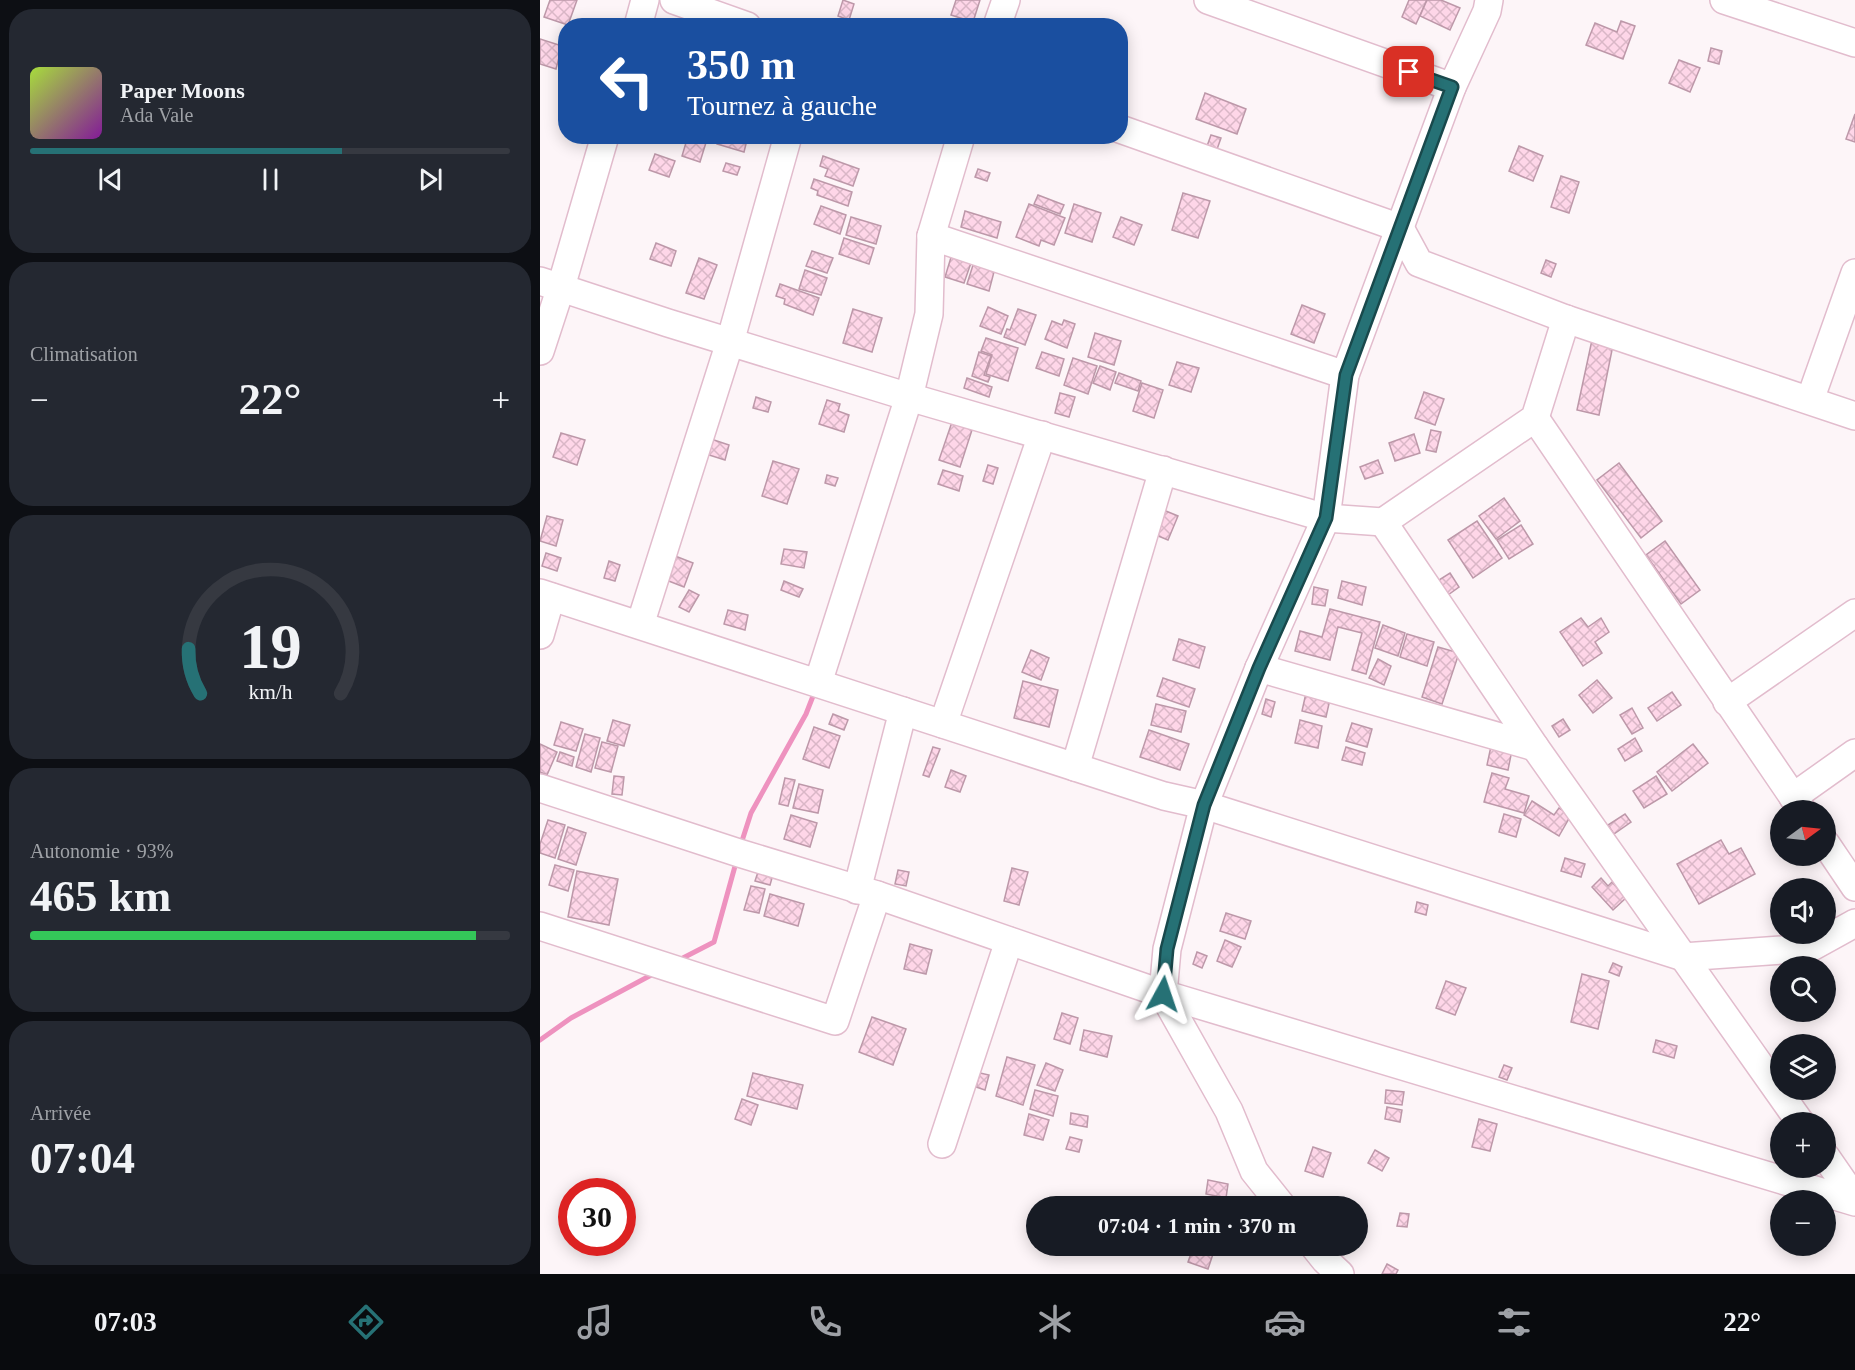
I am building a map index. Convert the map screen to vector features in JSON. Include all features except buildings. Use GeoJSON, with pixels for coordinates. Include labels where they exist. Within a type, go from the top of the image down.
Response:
{"type":"FeatureCollection","features":[{"type":"Feature","properties":{"kind":"street"},"geometry":{"type":"LineString","coordinates":[[640,18],[645,0]]}},
{"type":"Feature","properties":{"kind":"street"},"geometry":{"type":"LineString","coordinates":[[675,0],[725,18]]}},
{"type":"Feature","properties":{"kind":"street"},"geometry":{"type":"LineString","coordinates":[[1000,18],[1006,0]]}},
{"type":"Feature","properties":{"kind":"street"},"geometry":{"type":"LineString","coordinates":[[1208,0],[1452,87]]}},
{"type":"Feature","properties":{"kind":"street"},"geometry":{"type":"LineString","coordinates":[[1274,1196],[1254,1171],[1229,1111],[1163,994],[1167,949],[1204,805],[1259,668],[1326,518],[1346,375],[1452,87],[1487,11],[1489,0]]}},
{"type":"Feature","properties":{"kind":"street"},"geometry":{"type":"LineString","coordinates":[[1724,0],[1800,12],[1855,43]]}},
{"type":"Feature","properties":{"kind":"street"},"geometry":{"type":"LineString","coordinates":[[1128,132],[1400,228],[1419,263],[1566,319],[1855,416]]}},
{"type":"Feature","properties":{"kind":"street"},"geometry":{"type":"LineString","coordinates":[[540,351],[550,284],[602,144]]}},
{"type":"Feature","properties":{"kind":"street"},"geometry":{"type":"LineString","coordinates":[[640,625],[730,342],[786,144]]}},
{"type":"Feature","properties":{"kind":"street"},"geometry":{"type":"LineString","coordinates":[[818,683],[909,397],[929,314],[931,236],[959,144]]}},
{"type":"Feature","properties":{"kind":"street"},"geometry":{"type":"LineString","coordinates":[[931,236],[1346,375]]}},
{"type":"Feature","properties":{"kind":"street"},"geometry":{"type":"LineString","coordinates":[[1809,400],[1855,273]]}},
{"type":"Feature","properties":{"kind":"street"},"geometry":{"type":"LineString","coordinates":[[550,284],[909,397],[1326,518],[1383,522],[1535,418],[1566,319]]}},
{"type":"Feature","properties":{"kind":"street"},"geometry":{"type":"LineString","coordinates":[[1535,418],[1795,800]]}},
{"type":"Feature","properties":{"kind":"street"},"geometry":{"type":"LineString","coordinates":[[943,724],[1042,435]]}},
{"type":"Feature","properties":{"kind":"street"},"geometry":{"type":"LineString","coordinates":[[1075,767],[1163,470]]}},
{"type":"Feature","properties":{"kind":"street"},"geometry":{"type":"LineString","coordinates":[[1383,522],[1535,747],[1793,1112]]}},
{"type":"Feature","properties":{"kind":"street"},"geometry":{"type":"LineString","coordinates":[[540,635],[545,595],[1164,796],[1204,805],[1683,957],[1810,948],[1855,923]]}},
{"type":"Feature","properties":{"kind":"street"},"geometry":{"type":"LineString","coordinates":[[1727,702],[1855,613]]}},
{"type":"Feature","properties":{"kind":"street"},"geometry":{"type":"LineString","coordinates":[[1259,668],[1535,747]]}},
{"type":"Feature","properties":{"kind":"street"},"geometry":{"type":"LineString","coordinates":[[540,926],[835,1021],[867,892],[903,711]]}},
{"type":"Feature","properties":{"kind":"street"},"geometry":{"type":"LineString","coordinates":[[1802,800],[1855,753]]}},
{"type":"Feature","properties":{"kind":"street"},"geometry":{"type":"LineString","coordinates":[[540,788],[867,892],[1163,994],[1855,1200]]}},
{"type":"Feature","properties":{"kind":"street"},"geometry":{"type":"LineString","coordinates":[[1836,859],[1855,887]]}},
{"type":"Feature","properties":{"kind":"street"},"geometry":{"type":"LineString","coordinates":[[942,1144],[1009,941]]}},
{"type":"Feature","properties":{"kind":"street"},"geometry":{"type":"LineString","coordinates":[[1836,1172],[1855,1200]]}},
{"type":"Feature","properties":{"kind":"street"},"geometry":{"type":"LineString","coordinates":[[1321,1256],[1340,1274]]}},
{"type":"Feature","properties":{"kind":"waterway"},"geometry":{"type":"LineString","coordinates":[[741,844],[751,813],[806,714],[815,691]]}},
{"type":"Feature","properties":{"kind":"waterway"},"geometry":{"type":"LineString","coordinates":[[679,960],[714,942],[737,859]]}},
{"type":"Feature","properties":{"kind":"waterway"},"geometry":{"type":"LineString","coordinates":[[540,1040],[571,1018],[655,973]]}},
{"type":"Feature","properties":{"kind":"route"},"geometry":{"type":"LineString","coordinates":[[1163,994],[1167,949],[1204,805],[1259,668],[1326,518],[1346,375],[1452,87],[1409,72]]}}]}
